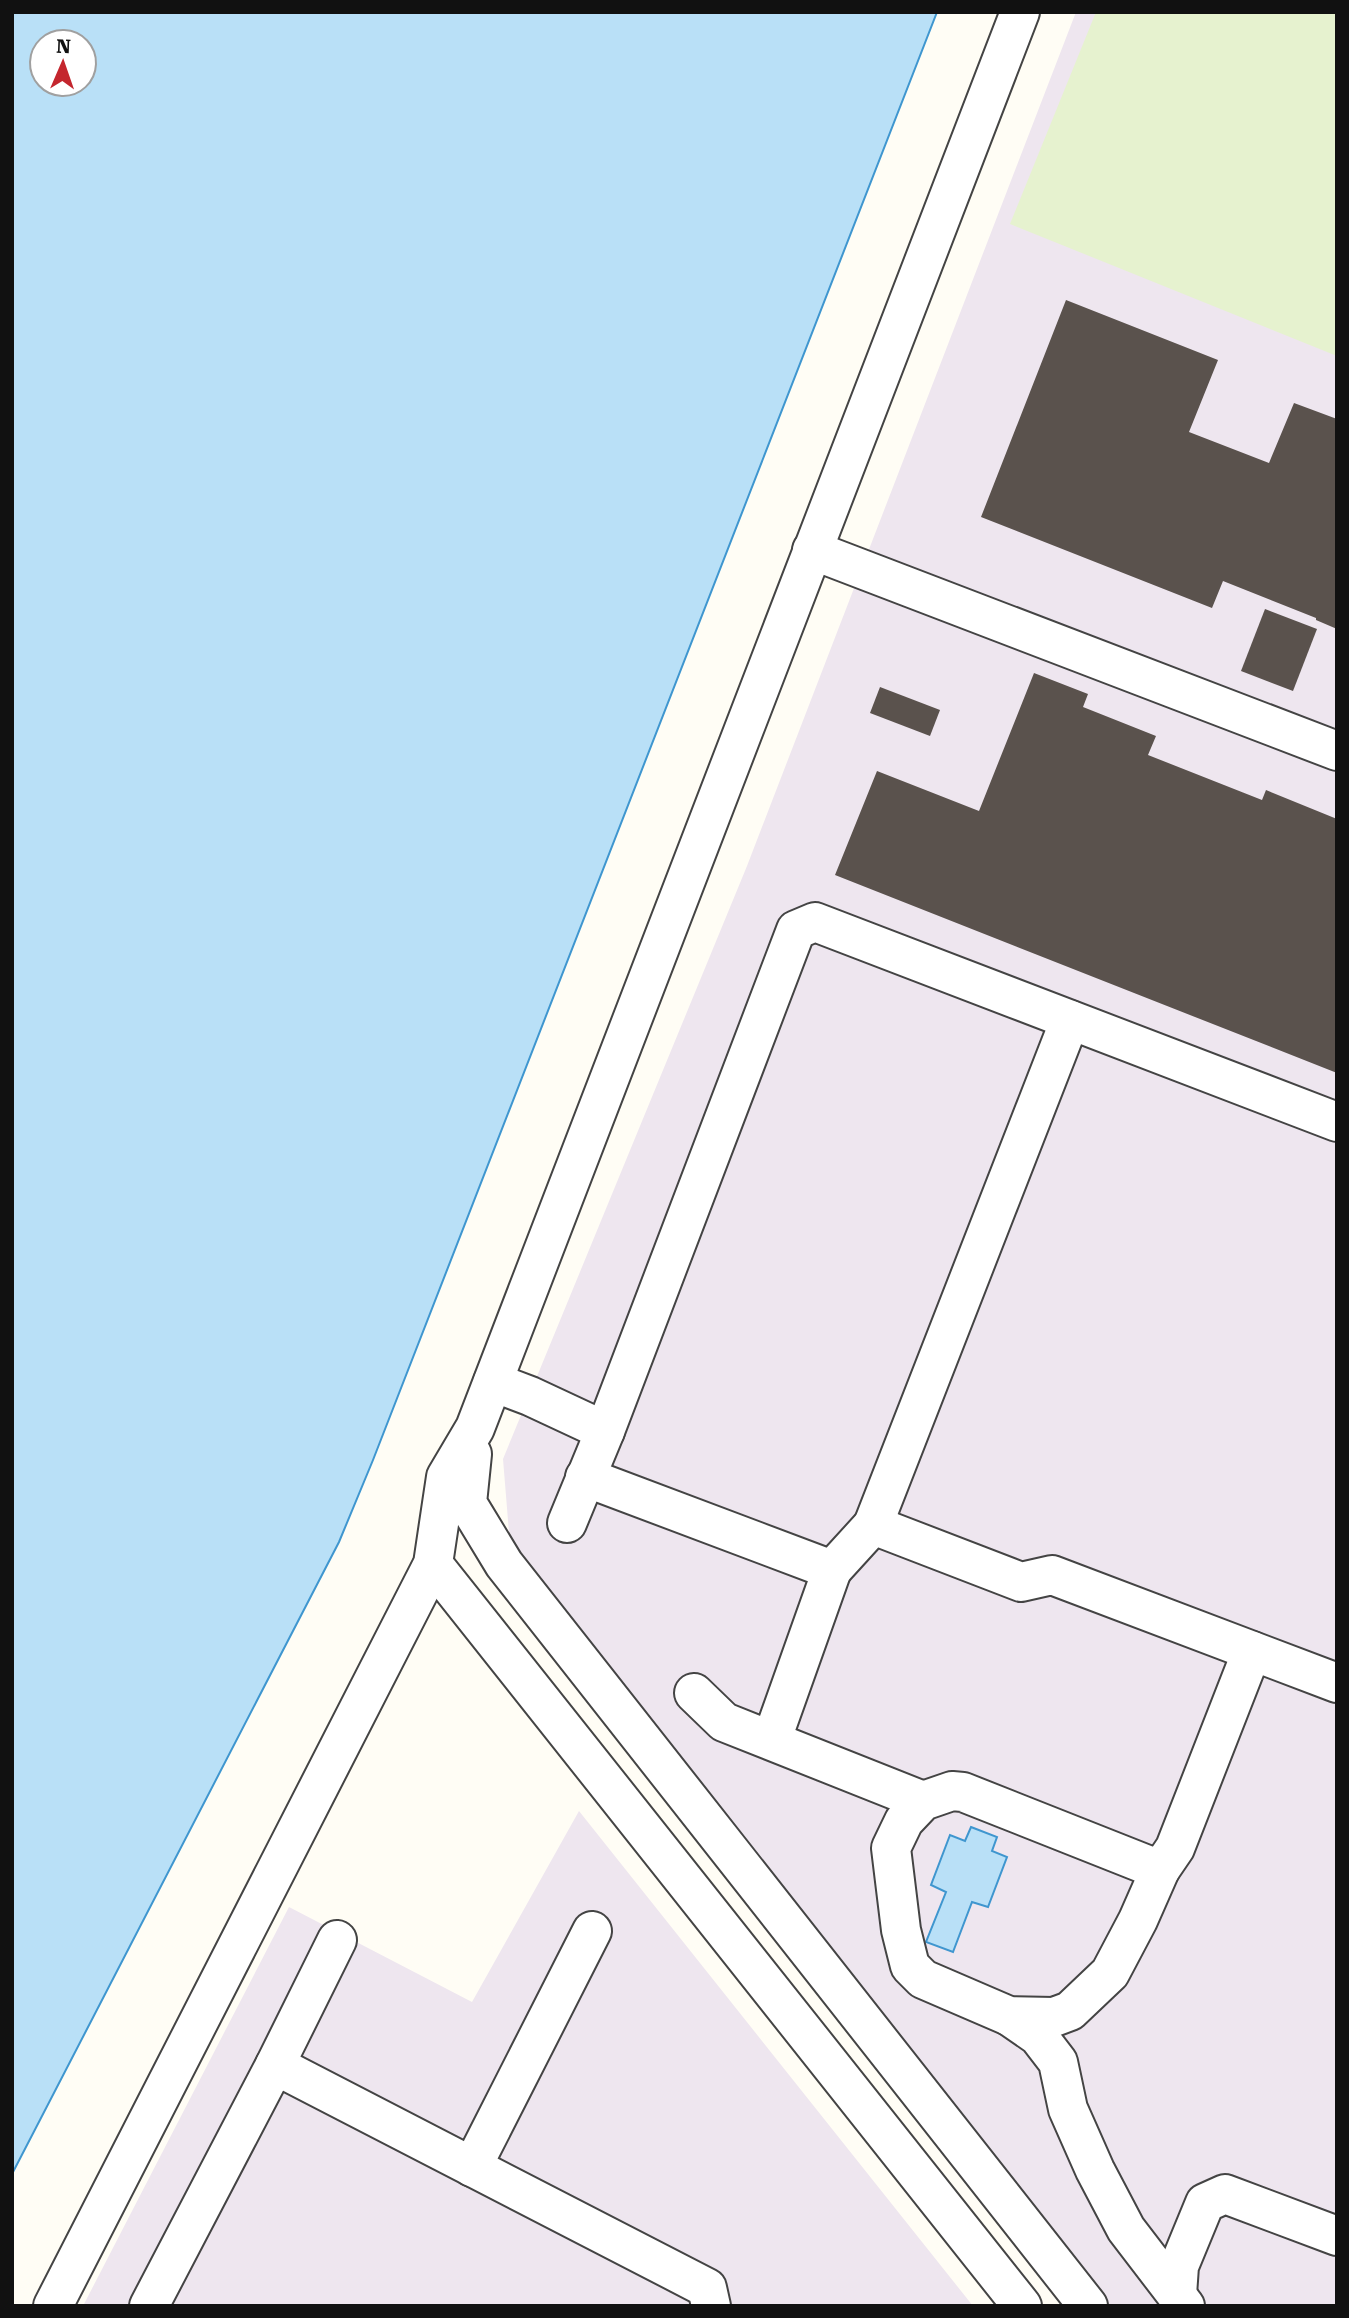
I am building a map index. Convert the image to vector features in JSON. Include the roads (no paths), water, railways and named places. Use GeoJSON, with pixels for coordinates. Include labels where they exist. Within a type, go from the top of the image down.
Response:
{"type":"FeatureCollection","features":[{"type":"Feature","properties":{"kind":"street"},"geometry":{"type":"LineString","coordinates":[[53,2306],[433,1564],[446,1478],[475,1428],[1020,12]]}},
{"type":"Feature","properties":{"kind":"street"},"geometry":{"type":"LineString","coordinates":[[812,550],[1337,751]]}},
{"type":"Feature","properties":{"kind":"street"},"geometry":{"type":"LineString","coordinates":[[567,1522],[605,1431],[796,930],[815,922],[1337,1122]]}},
{"type":"Feature","properties":{"kind":"street"},"geometry":{"type":"LineString","coordinates":[[772,1739],[832,1570],[873,1525],[1070,1020]]}},
{"type":"Feature","properties":{"kind":"street"},"geometry":{"type":"LineString","coordinates":[[493,1382],[605,1431]]}},
{"type":"Feature","properties":{"kind":"street"},"geometry":{"type":"LineString","coordinates":[[475,1428],[467,1503],[504,1564],[1088,2306]]}},
{"type":"Feature","properties":{"kind":"street"},"geometry":{"type":"LineString","coordinates":[[585,1477],[832,1570]]}},
{"type":"Feature","properties":{"kind":"street"},"geometry":{"type":"LineString","coordinates":[[873,1525],[1021,1582],[1052,1575],[1337,1683]]}},
{"type":"Feature","properties":{"kind":"street"},"geometry":{"type":"LineString","coordinates":[[433,1564],[1022,2306]]}},
{"type":"Feature","properties":{"kind":"street"},"geometry":{"type":"LineString","coordinates":[[1009,2016],[1054,2017],[1070,2011],[1110,1973],[1139,1920],[1160,1870],[1175,1848],[1252,1651]]}},
{"type":"Feature","properties":{"kind":"street"},"geometry":{"type":"LineString","coordinates":[[694,1693],[724,1722],[923,1801]]}},
{"type":"Feature","properties":{"kind":"street"},"geometry":{"type":"LineString","coordinates":[[1160,1870],[963,1792],[952,1791],[923,1801],[904,1821],[891,1848],[901,1930],[910,1966],[923,1979],[1009,2016],[1038,2036],[1058,2062],[1068,2109],[1095,2170],[1126,2229],[1181,2301]]}},
{"type":"Feature","properties":{"kind":"street"},"geometry":{"type":"LineString","coordinates":[[472,2167],[592,1931]]}},
{"type":"Feature","properties":{"kind":"street"},"geometry":{"type":"LineString","coordinates":[[149,2306],[337,1940]]}},
{"type":"Feature","properties":{"kind":"street"},"geometry":{"type":"LineString","coordinates":[[275,2065],[707,2288],[711,2306]]}},
{"type":"Feature","properties":{"kind":"street"},"geometry":{"type":"LineString","coordinates":[[1181,2301],[1179,2266],[1205,2203],[1225,2194],[1337,2236]]}},
{"type":"Feature","properties":{"kind":"water"},"geometry":{"type":"Polygon","coordinates":[[[12,12],[937,12],[373,1460],[339,1542],[12,2174],[12,12]]]}},
{"type":"Feature","properties":{"kind":"water"},"geometry":{"type":"Polygon","coordinates":[[[971,1827],[997,1837],[992,1851],[1007,1857],[988,1907],[972,1902],[953,1952],[926,1942],[946,1892],[931,1885],[950,1835],[965,1841],[971,1827]]]}}]}
